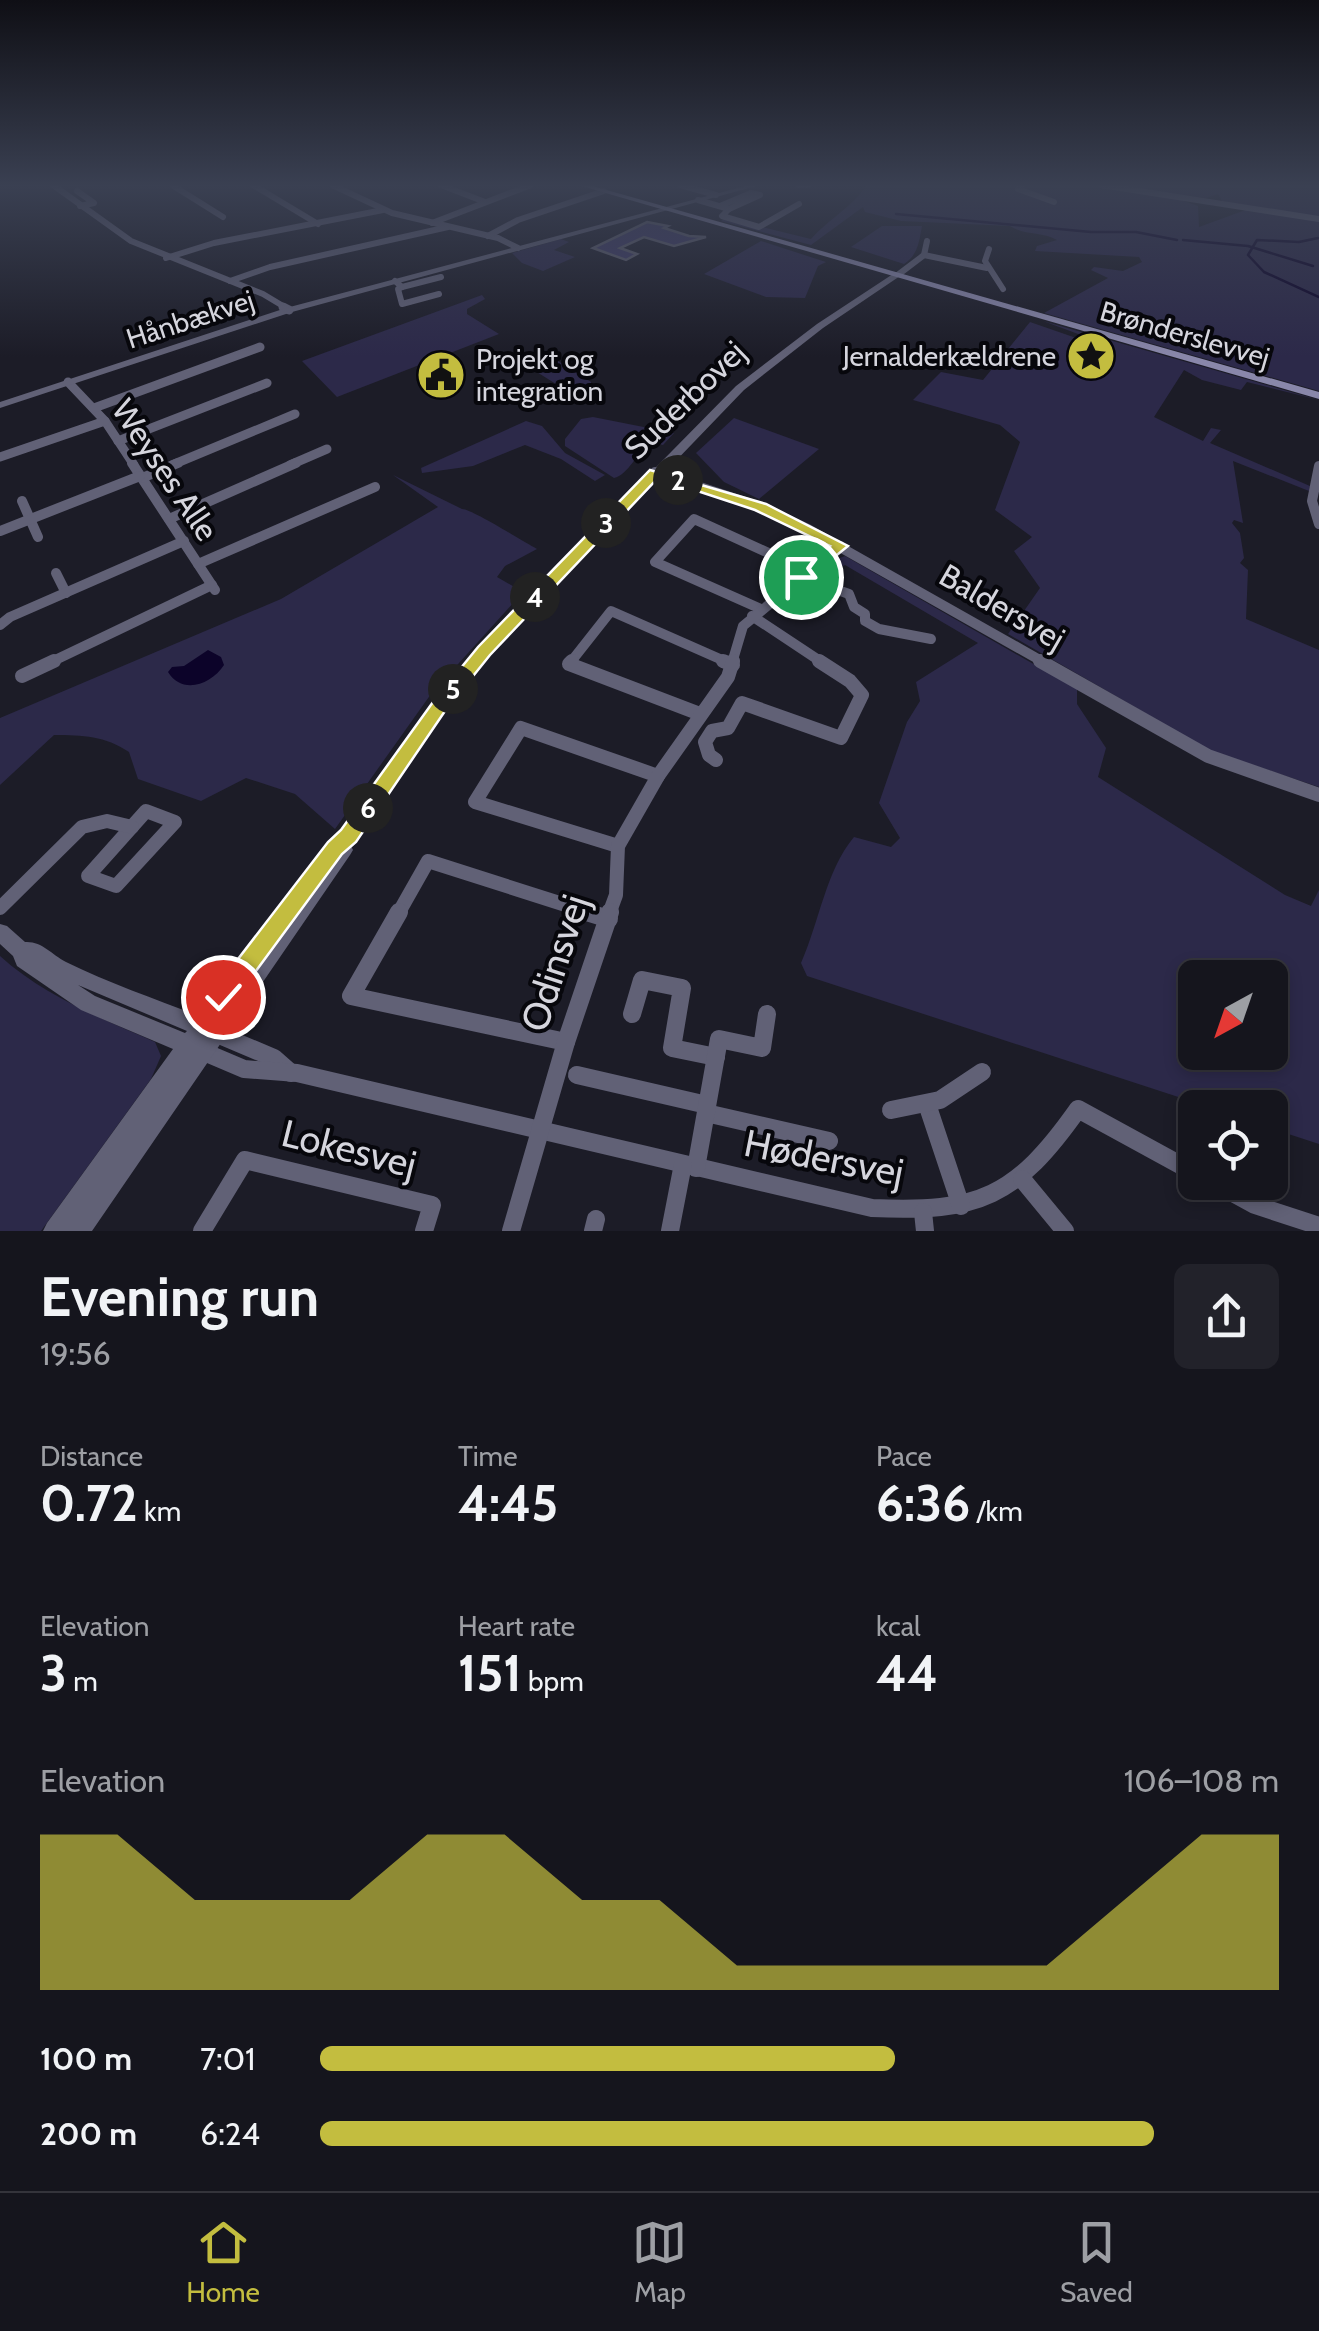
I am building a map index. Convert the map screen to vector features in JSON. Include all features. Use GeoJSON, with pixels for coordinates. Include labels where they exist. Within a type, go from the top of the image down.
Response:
{"type":"FeatureCollection","features":[{"type":"Feature","properties":{"kind":"main road","name":"Brønderslevvej"},"geometry":{"type":"LineString","coordinates":[[784,242],[1319,396]]}},
{"type":"Feature","properties":{"kind":"street"},"geometry":{"type":"LineString","coordinates":[[135,242],[263,294],[288,310]]}},
{"type":"Feature","properties":{"kind":"street"},"geometry":{"type":"LineString","coordinates":[[166,258],[217,242]]}},
{"type":"Feature","properties":{"kind":"street"},"geometry":{"type":"LineString","coordinates":[[230,281],[270,267],[377,242]]}},
{"type":"Feature","properties":{"kind":"street"},"geometry":{"type":"LineString","coordinates":[[500,242],[513,249]]}},
{"type":"Feature","properties":{"kind":"street","name":"Hånbækvej"},"geometry":{"type":"LineString","coordinates":[[398,284],[537,242]]}},
{"type":"Feature","properties":{"kind":"street"},"geometry":{"type":"LineString","coordinates":[[897,275],[924,254],[927,242]]}},
{"type":"Feature","properties":{"kind":"street"},"geometry":{"type":"LineString","coordinates":[[989,249],[984,261],[1002,289]]}},
{"type":"Feature","properties":{"kind":"street"},"geometry":{"type":"LineString","coordinates":[[924,254],[987,268]]}},
{"type":"Feature","properties":{"kind":"street","name":"Suderbovej"},"geometry":{"type":"LineString","coordinates":[[78,1231],[296,898],[348,836],[439,706],[484,651],[740,388],[804,338],[895,282],[897,275]]}},
{"type":"Feature","properties":{"kind":"street","name":"Hånbækvej"},"geometry":{"type":"LineString","coordinates":[[0,405],[288,310],[441,277]]}},
{"type":"Feature","properties":{"kind":"street"},"geometry":{"type":"LineString","coordinates":[[398,284],[402,304],[439,294]]}},
{"type":"Feature","properties":{"kind":"street"},"geometry":{"type":"LineString","coordinates":[[94,408],[260,347]]}},
{"type":"Feature","properties":{"kind":"street","name":"Weyses Alle"},"geometry":{"type":"LineString","coordinates":[[22,676],[214,588],[105,420],[68,382]]}},
{"type":"Feature","properties":{"kind":"street"},"geometry":{"type":"LineString","coordinates":[[118,441],[267,383]]}},
{"type":"Feature","properties":{"kind":"street"},"geometry":{"type":"LineString","coordinates":[[0,531],[295,414]]}},
{"type":"Feature","properties":{"kind":"street"},"geometry":{"type":"LineString","coordinates":[[10,471],[1,456],[105,420]]}},
{"type":"Feature","properties":{"kind":"street"},"geometry":{"type":"LineString","coordinates":[[168,519],[328,448]]}},
{"type":"Feature","properties":{"kind":"street"},"geometry":{"type":"LineString","coordinates":[[1319,466],[1312,501],[1319,524]]}},
{"type":"Feature","properties":{"kind":"street","name":"Baldersvej"},"geometry":{"type":"LineString","coordinates":[[655,472],[760,507],[840,546],[1208,756],[1319,795]]}},
{"type":"Feature","properties":{"kind":"street"},"geometry":{"type":"LineString","coordinates":[[198,564],[375,487]]}},
{"type":"Feature","properties":{"kind":"street"},"geometry":{"type":"LineString","coordinates":[[22,501],[38,537]]}},
{"type":"Feature","properties":{"kind":"street"},"geometry":{"type":"LineString","coordinates":[[716,760],[705,750],[707,736],[718,728],[728,728],[742,703],[841,738],[862,695],[850,681],[757,613],[655,562],[694,519],[805,574],[812,583],[831,584],[849,594],[866,621],[879,629],[931,640]]}},
{"type":"Feature","properties":{"kind":"street"},"geometry":{"type":"LineString","coordinates":[[0,625],[10,617],[184,542]]}},
{"type":"Feature","properties":{"kind":"street","name":"Odinsvej"},"geometry":{"type":"LineString","coordinates":[[511,1231],[566,1042],[610,919],[616,895],[618,846],[658,776],[733,665],[738,634],[757,613],[840,546]]}},
{"type":"Feature","properties":{"kind":"street"},"geometry":{"type":"LineString","coordinates":[[56,573],[66,592]]}},
{"type":"Feature","properties":{"kind":"street"},"geometry":{"type":"LineString","coordinates":[[700,714],[569,664],[611,612],[733,665]]}},
{"type":"Feature","properties":{"kind":"street"},"geometry":{"type":"LineString","coordinates":[[618,846],[475,802],[521,728],[658,776]]}},
{"type":"Feature","properties":{"kind":"street"},"geometry":{"type":"LineString","coordinates":[[689,730],[707,736]]}},
{"type":"Feature","properties":{"kind":"street"},"geometry":{"type":"LineString","coordinates":[[146,812],[175,822],[116,886],[88,876],[110,852],[132,827],[146,812]]}},
{"type":"Feature","properties":{"kind":"street"},"geometry":{"type":"LineString","coordinates":[[0,908],[82,827],[97,820],[112,820],[132,827]]}},
{"type":"Feature","properties":{"kind":"street"},"geometry":{"type":"LineString","coordinates":[[566,1042],[350,996],[428,861],[610,919]]}},
{"type":"Feature","properties":{"kind":"street"},"geometry":{"type":"LineString","coordinates":[[0,932],[46,978],[88,1003],[203,1040]]}},
{"type":"Feature","properties":{"kind":"street"},"geometry":{"type":"LineString","coordinates":[[632,1014],[642,980],[682,988],[672,1048],[716,1057],[719,1039],[762,1048],[767,1014]]}},
{"type":"Feature","properties":{"kind":"street","name":"Suderbovej"},"geometry":{"type":"LineString","coordinates":[[54,1231],[203,1040]]}},
{"type":"Feature","properties":{"kind":"street","name":"Hødersvej"},"geometry":{"type":"LineString","coordinates":[[203,1040],[244,1070],[292,1073],[924,1222],[990,1198],[1022,1179],[1054,1144],[1078,1109],[1178,1164]]}},
{"type":"Feature","properties":{"kind":"street","name":"Hødersvej"},"geometry":{"type":"LineString","coordinates":[[670,1231],[707,1108],[716,1057]]}},
{"type":"Feature","properties":{"kind":"street"},"geometry":{"type":"LineString","coordinates":[[890,1110],[928,1107],[958,1094],[982,1072]]}},
{"type":"Feature","properties":{"kind":"street","name":"Hødersvej"},"geometry":{"type":"LineString","coordinates":[[577,1074],[828,1141]]}},
{"type":"Feature","properties":{"kind":"street"},"geometry":{"type":"LineString","coordinates":[[928,1107],[961,1206]]}},
{"type":"Feature","properties":{"kind":"street","name":"Lokesvej"},"geometry":{"type":"LineString","coordinates":[[202,1231],[246,1160],[432,1205],[424,1231]]}},
{"type":"Feature","properties":{"kind":"street"},"geometry":{"type":"LineString","coordinates":[[1022,1179],[1064,1231]]}},
{"type":"Feature","properties":{"kind":"street"},"geometry":{"type":"LineString","coordinates":[[1244,1200],[1319,1226]]}},
{"type":"Feature","properties":{"kind":"shaded area"},"geometry":{"type":"Polygon","coordinates":[[[549,242],[568,242],[554,250],[575,257],[543,271],[522,263],[512,253],[549,242]]]}},
{"type":"Feature","properties":{"kind":"shaded area"},"geometry":{"type":"Polygon","coordinates":[[[759,242],[826,262],[818,266],[805,298],[766,297],[704,274],[759,242]]]}},
{"type":"Feature","properties":{"kind":"shaded area"},"geometry":{"type":"Polygon","coordinates":[[[858,242],[919,242],[904,264],[851,247],[858,242]]]}},
{"type":"Feature","properties":{"kind":"shaded area"},"geometry":{"type":"Polygon","coordinates":[[[1049,242],[1319,242],[1319,391],[1044,313],[1108,278],[1091,270],[1094,267],[1123,271],[1142,262],[1139,257],[1035,251],[1037,246],[1049,242]]]}},
{"type":"Feature","properties":{"kind":"shaded area"},"geometry":{"type":"Polygon","coordinates":[[[482,295],[485,299],[467,309],[467,314],[499,334],[337,397],[302,361],[482,295]]]}},
{"type":"Feature","properties":{"kind":"shaded area"},"geometry":{"type":"Polygon","coordinates":[[[1043,321],[1319,400],[1247,382],[1241,390],[1202,380],[1184,370],[1154,417],[1203,441],[1211,428],[1221,430],[1210,443],[1310,486],[1309,491],[1233,461],[1243,523],[1232,523],[1240,533],[1244,558],[1240,563],[1248,570],[1246,619],[1319,650],[1319,787],[1211,751],[1008,634],[1040,588],[1014,551],[1032,537],[995,510],[1020,442],[1000,425],[913,400],[941,372],[983,380],[1030,322],[1082,340],[1089,338],[1043,321]]]}},
{"type":"Feature","properties":{"kind":"shaded area"},"geometry":{"type":"Polygon","coordinates":[[[555,359],[591,382],[591,388],[572,394],[532,369],[555,359]]]}},
{"type":"Feature","properties":{"kind":"shaded area"},"geometry":{"type":"Polygon","coordinates":[[[593,417],[674,433],[663,445],[649,442],[628,468],[614,478],[565,446],[565,439],[581,419],[593,417]]]}},
{"type":"Feature","properties":{"kind":"shaded area"},"geometry":{"type":"Polygon","coordinates":[[[734,418],[819,449],[759,499],[724,482],[696,453],[734,418]]]}},
{"type":"Feature","properties":{"kind":"shaded area"},"geometry":{"type":"Polygon","coordinates":[[[526,421],[542,426],[565,453],[605,475],[595,481],[561,459],[525,445],[473,466],[422,473],[421,468],[526,421]]]}},
{"type":"Feature","properties":{"kind":"shaded area"},"geometry":{"type":"Polygon","coordinates":[[[393,475],[476,514],[537,549],[505,566],[497,577],[523,592],[431,694],[335,829],[295,794],[246,778],[201,801],[138,779],[129,752],[84,736],[54,735],[0,785],[0,718],[281,599],[438,507],[393,475]]]}},
{"type":"Feature","properties":{"kind":"shaded area"},"geometry":{"type":"Polygon","coordinates":[[[845,556],[1077,689],[1077,704],[1106,748],[1098,777],[1285,895],[1311,906],[1319,890],[1319,1144],[1288,1134],[1288,1090],[1178,1090],[1178,1097],[807,976],[801,963],[844,850],[854,837],[891,847],[900,838],[879,803],[907,722],[920,701],[916,682],[978,643],[845,565],[816,580],[811,576],[823,564],[845,556]]]}},
{"type":"Feature","properties":{"kind":"shaded area"},"geometry":{"type":"Polygon","coordinates":[[[208,650],[221,657],[224,665],[212,678],[188,685],[168,672],[172,667],[184,666],[208,650]]]}},
{"type":"Feature","properties":{"kind":"shaded area"},"geometry":{"type":"Polygon","coordinates":[[[0,956],[54,994],[155,1042],[161,1056],[151,1079],[41,1231],[0,1231],[0,956]]]}},
{"type":"Feature","properties":{"kind":"building"},"geometry":{"type":"Polygon","coordinates":[[[605,242],[632,242],[620,248],[637,254],[626,260],[593,248],[605,242]]]}},
{"type":"Feature","properties":{"kind":"waterway"},"geometry":{"type":"LineString","coordinates":[[1210,242],[1253,247]]}},
{"type":"Feature","properties":{"kind":"waterway"},"geometry":{"type":"LineString","coordinates":[[1253,247],[1256,242]]}},
{"type":"Feature","properties":{"kind":"waterway"},"geometry":{"type":"LineString","coordinates":[[1253,247],[1313,266]]}},
{"type":"Feature","properties":{"kind":"waterway"},"geometry":{"type":"LineString","coordinates":[[1253,247],[1248,255],[1264,272],[1319,297]]}},
{"type":"Feature","properties":{"kind":"place","name":"Jernalderkældrene"},"geometry":{"type":"Point","coordinates":[1091,356]}},
{"type":"Feature","properties":{"kind":"place","name":"Projekt og integration"},"geometry":{"type":"Point","coordinates":[441,375]}},
{"type":"Feature","properties":{"kind":"route"},"geometry":{"type":"LineString","coordinates":[[223,997],[484,651],[655,472],[760,507],[840,546],[801,577]]}}]}
